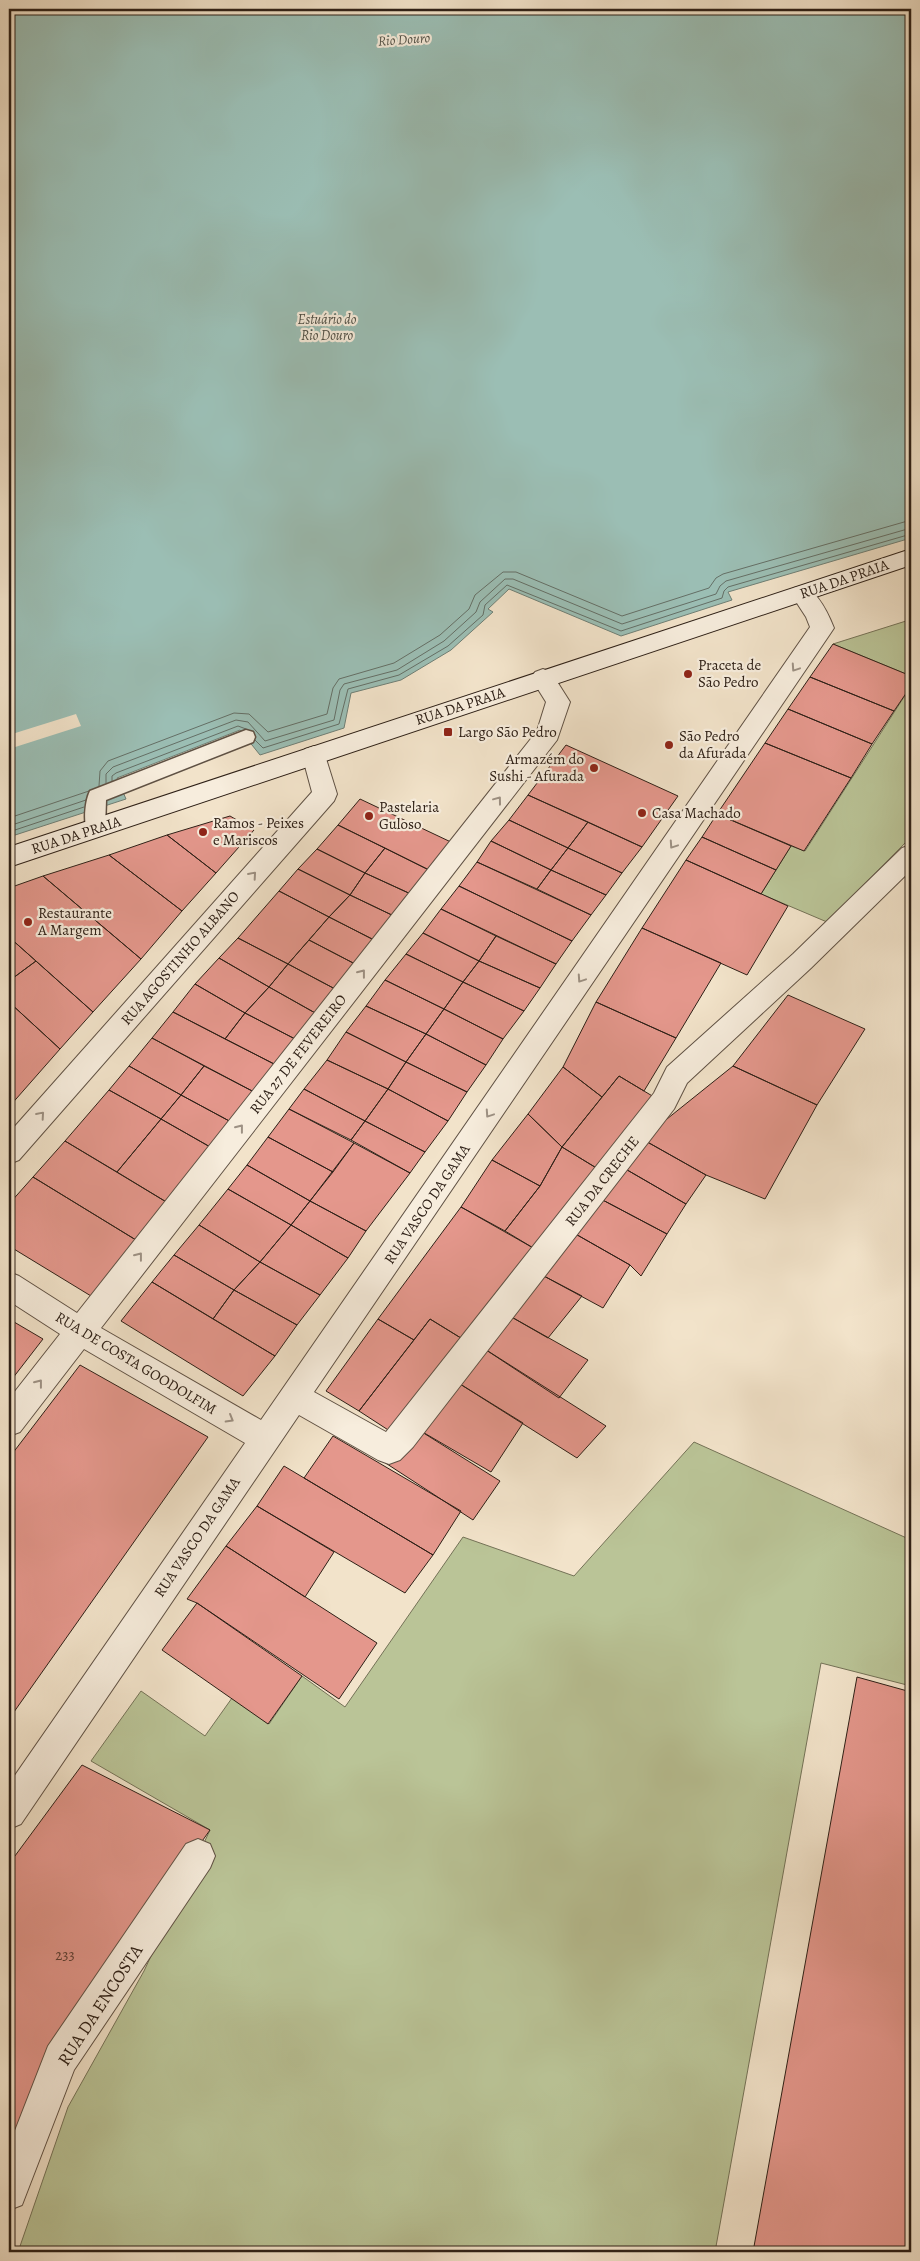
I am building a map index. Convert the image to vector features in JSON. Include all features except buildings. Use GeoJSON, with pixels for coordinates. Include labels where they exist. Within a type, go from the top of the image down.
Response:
{"type":"FeatureCollection","features":[{"type":"Feature","properties":{"kind":"street","name":"RUA DA PRAIA"},"geometry":{"type":"LineString","coordinates":[[9,857],[911,557]]}},
{"type":"Feature","properties":{"kind":"street","name":"RUA VASCO DA GAMA"},"geometry":{"type":"LineString","coordinates":[[9,1812],[822,628],[817,616],[802,594]]}},
{"type":"Feature","properties":{"kind":"street","name":"RUA 27 DE FEVEREIRO"},"geometry":{"type":"LineString","coordinates":[[9,1422],[548,734],[558,702],[543,678]]}},
{"type":"Feature","properties":{"kind":"street","name":"RUA AGOSTINHO ALBANO"},"geometry":{"type":"LineString","coordinates":[[9,1152],[325,794],[314,755]]}},
{"type":"Feature","properties":{"kind":"street","name":"RUA DA CRECHE"},"geometry":{"type":"LineString","coordinates":[[295,1397],[389,1450],[402,1437],[664,1101],[677,1075],[802,961],[911,855]]}},
{"type":"Feature","properties":{"kind":"street","name":"RUA DE COSTA GOODOLFIM"},"geometry":{"type":"LineString","coordinates":[[9,1285],[80,1331],[264,1439]]}},
{"type":"Feature","properties":{"kind":"street","name":"RUA DA ENCOSTA"},"geometry":{"type":"LineString","coordinates":[[9,2192],[61,2059],[198,1856]]}},
{"type":"Feature","properties":{"kind":"lane"},"geometry":{"type":"LineString","coordinates":[[95,828],[97,796],[246,737]]}},
{"type":"Feature","properties":{"kind":"green space"},"geometry":{"type":"Polygon","coordinates":[[[906,621],[911,627],[911,676],[833,644],[906,621]]]}},
{"type":"Feature","properties":{"kind":"green space"},"geometry":{"type":"Polygon","coordinates":[[[911,686],[911,837],[827,922],[761,894],[791,846],[805,851],[911,686]]]}},
{"type":"Feature","properties":{"kind":"green space"},"geometry":{"type":"Polygon","coordinates":[[[694,1442],[911,1540],[911,1686],[821,1663],[715,2252],[18,2252],[68,2107],[144,1971],[210,1830],[91,1761],[141,1691],[205,1736],[232,1698],[269,1724],[302,1676],[345,1707],[463,1537],[574,1576],[694,1442]]]}},
{"type":"Feature","properties":{"kind":"water","name":"Estuário do Rio Douro"},"geometry":{"type":"Polygon","coordinates":[[[9,9],[911,9],[911,538],[728,592],[732,600],[621,636],[509,589],[488,609],[493,612],[451,650],[401,680],[351,693],[344,728],[260,755],[240,730],[117,778],[126,799],[9,837],[9,9]]]}},
{"type":"Feature","properties":{"kind":"pier"},"geometry":{"type":"Polygon","coordinates":[[[76,714],[81,726],[9,749],[9,735],[76,714]]]}},
{"type":"Feature","properties":{"kind":"place","name":"Praceta de São Pedro"},"geometry":{"type":"Point","coordinates":[688,674]}},
{"type":"Feature","properties":{"kind":"place","name":"Largo São Pedro"},"geometry":{"type":"Point","coordinates":[448,732]}},
{"type":"Feature","properties":{"kind":"place","name":"São Pedro da Afurada"},"geometry":{"type":"Point","coordinates":[669,745]}},
{"type":"Feature","properties":{"kind":"place","name":"Armazém do Sushi - Afurada"},"geometry":{"type":"Point","coordinates":[594,768]}},
{"type":"Feature","properties":{"kind":"place","name":"Casa Machado"},"geometry":{"type":"Point","coordinates":[642,813]}},
{"type":"Feature","properties":{"kind":"place","name":"Pastelaria Guloso"},"geometry":{"type":"Point","coordinates":[369,816]}},
{"type":"Feature","properties":{"kind":"place","name":"Ramos - Peixes e Mariscos"},"geometry":{"type":"Point","coordinates":[203,832]}},
{"type":"Feature","properties":{"kind":"place","name":"Restaurante A Margem"},"geometry":{"type":"Point","coordinates":[28,922]}},
{"type":"Feature","properties":{"kind":"water label","name":"Rio Douro"},"geometry":{"type":"Point","coordinates":[404,39]}}]}
